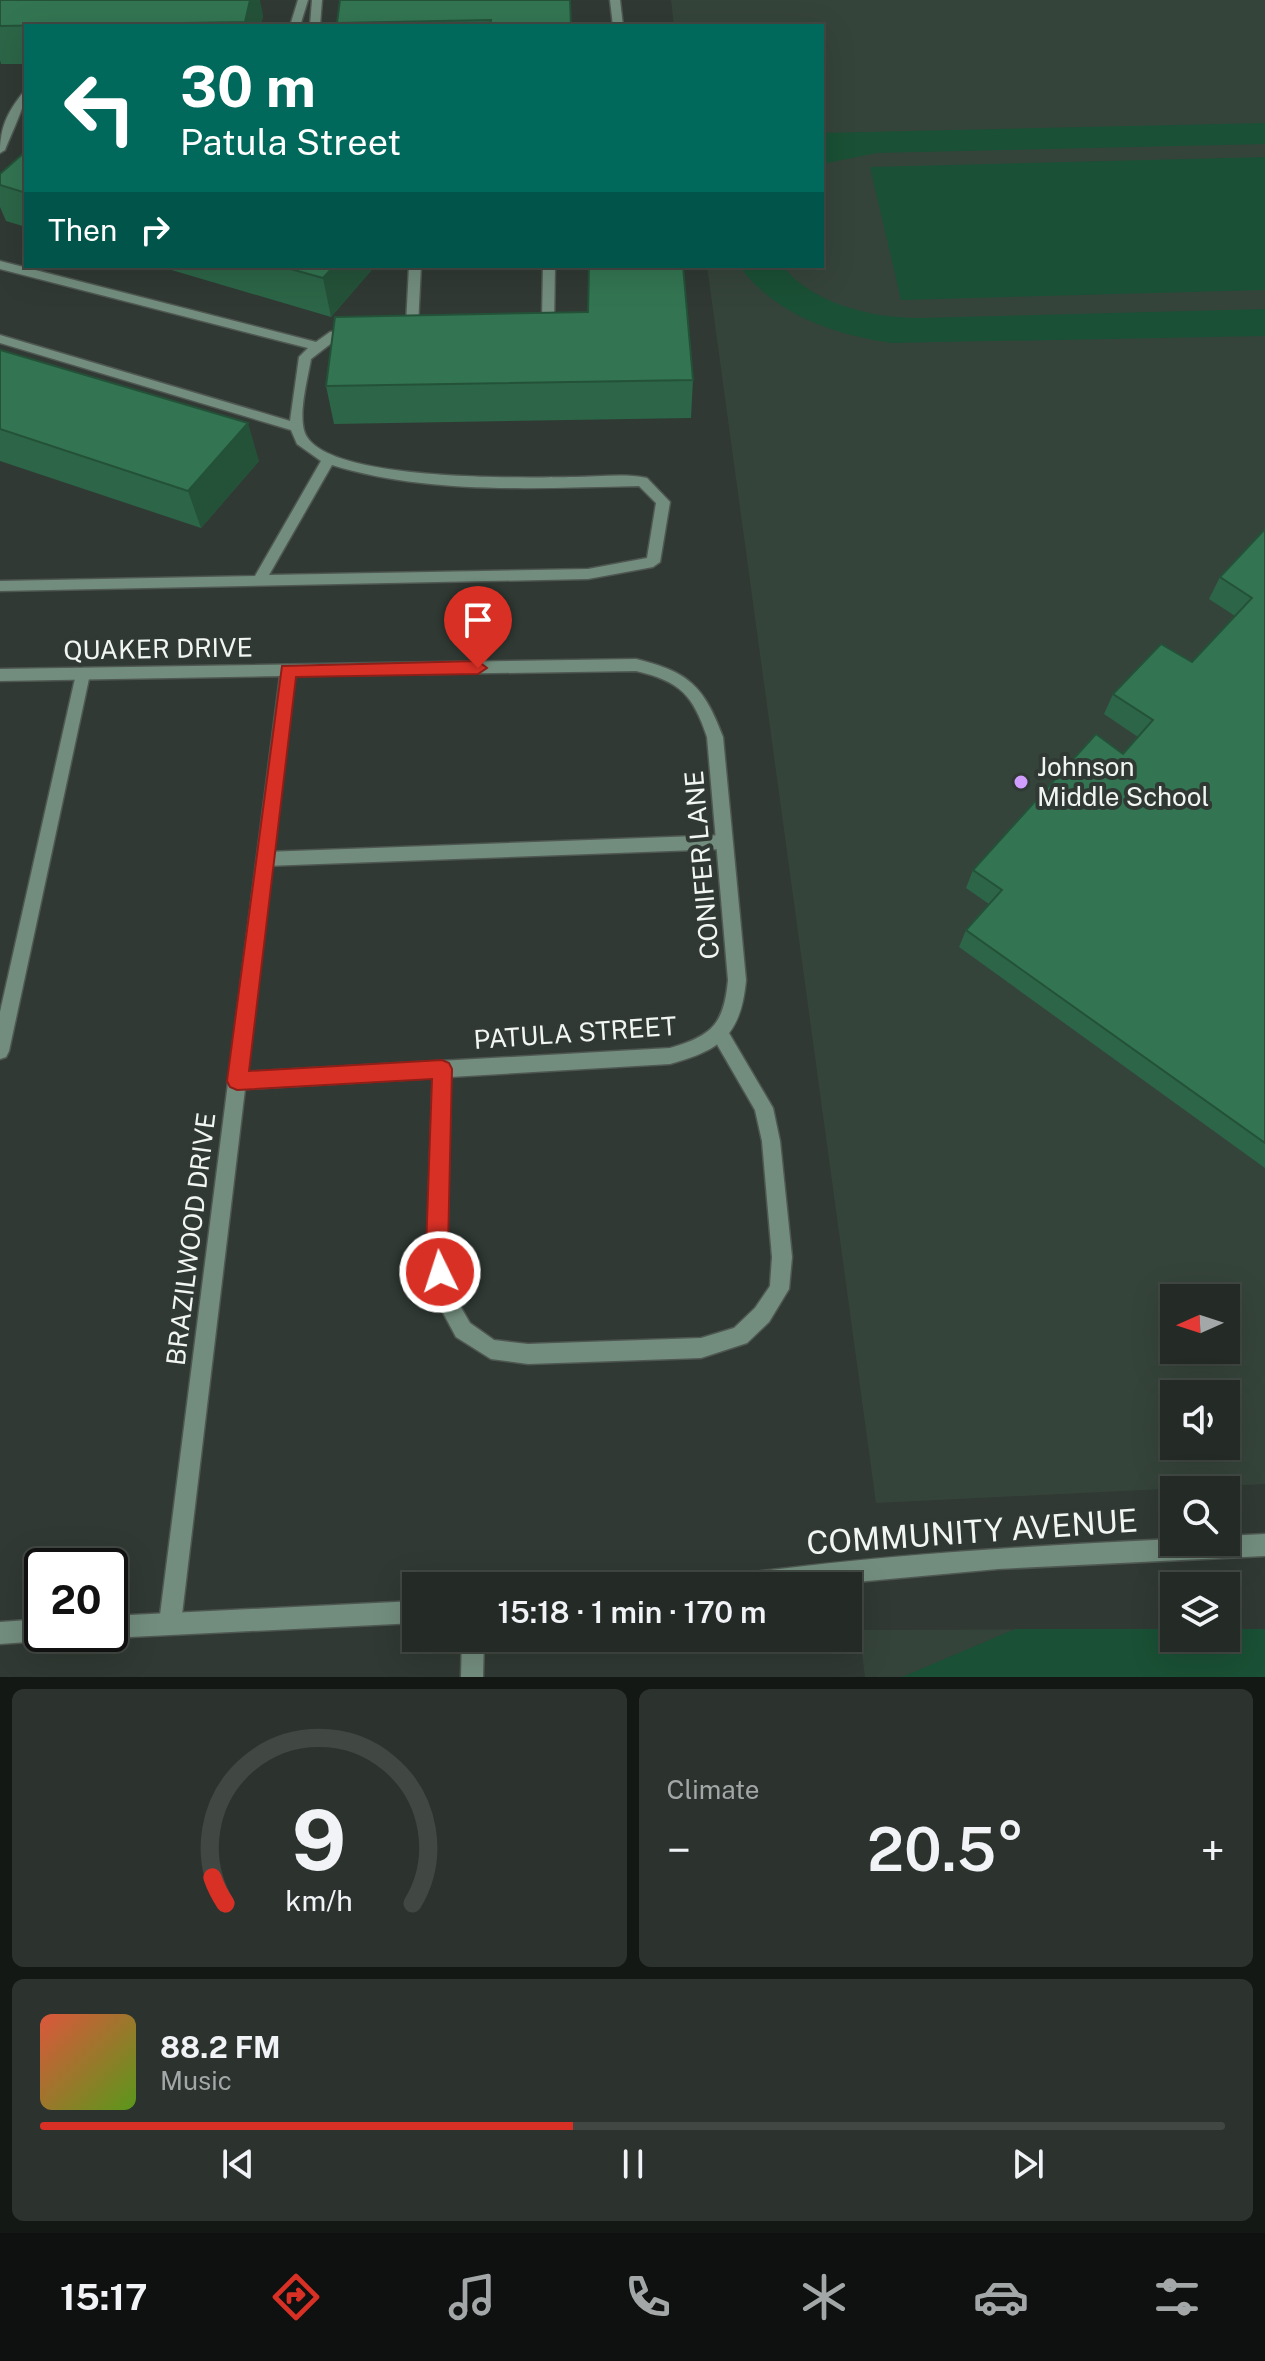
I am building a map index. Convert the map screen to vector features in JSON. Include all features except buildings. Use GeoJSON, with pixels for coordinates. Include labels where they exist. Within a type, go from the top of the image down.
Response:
{"type":"FeatureCollection","features":[{"type":"Feature","properties":{"kind":"street"},"geometry":{"type":"LineString","coordinates":[[296,24],[303,0]]}},
{"type":"Feature","properties":{"kind":"street"},"geometry":{"type":"LineString","coordinates":[[315,24],[317,0]]}},
{"type":"Feature","properties":{"kind":"street"},"geometry":{"type":"LineString","coordinates":[[615,0],[618,24]]}},
{"type":"Feature","properties":{"kind":"street"},"geometry":{"type":"LineString","coordinates":[[0,150],[13,112],[24,98]]}},
{"type":"Feature","properties":{"kind":"street"},"geometry":{"type":"LineString","coordinates":[[0,265],[318,347]]}},
{"type":"Feature","properties":{"kind":"street"},"geometry":{"type":"LineString","coordinates":[[414,325],[415,268]]}},
{"type":"Feature","properties":{"kind":"street"},"geometry":{"type":"LineString","coordinates":[[518,324],[548,323],[549,268]]}},
{"type":"Feature","properties":{"kind":"street"},"geometry":{"type":"LineString","coordinates":[[0,586],[588,574],[653,562],[663,502],[642,481],[485,483],[347,468],[304,445],[296,427],[305,357],[334,335],[362,330]]}},
{"type":"Feature","properties":{"kind":"street"},"geometry":{"type":"LineString","coordinates":[[0,339],[296,427]]}},
{"type":"Feature","properties":{"kind":"street"},"geometry":{"type":"LineString","coordinates":[[259,581],[329,458]]}},
{"type":"Feature","properties":{"kind":"street","name":"QUAKER DRIVE"},"geometry":{"type":"LineString","coordinates":[[0,675],[636,665],[671,673],[695,690]]}},
{"type":"Feature","properties":{"kind":"street","name":"BRAZILWOOD DRIVE"},"geometry":{"type":"LineString","coordinates":[[170,1623],[288,670]]}},
{"type":"Feature","properties":{"kind":"street"},"geometry":{"type":"LineString","coordinates":[[0,1051],[83,674]]}},
{"type":"Feature","properties":{"kind":"street","name":"CONIFER LANE"},"geometry":{"type":"LineString","coordinates":[[695,690],[715,737],[737,980],[735,1010],[720,1034]]}},
{"type":"Feature","properties":{"kind":"street"},"geometry":{"type":"LineString","coordinates":[[265,859],[724,842]]}},
{"type":"Feature","properties":{"kind":"street"},"geometry":{"type":"LineString","coordinates":[[442,1069],[437,1249],[443,1294],[463,1330],[491,1349],[528,1354],[701,1348],[740,1336],[762,1315],[779,1289],[782,1257],[771,1141],[764,1108],[720,1034]]}},
{"type":"Feature","properties":{"kind":"street","name":"PATULA STREET"},"geometry":{"type":"LineString","coordinates":[[237,1081],[670,1056],[697,1049],[720,1034]]}},
{"type":"Feature","properties":{"kind":"street","name":"COMMUNITY AVENUE"},"geometry":{"type":"LineString","coordinates":[[838,1572],[876,1567],[1265,1545]]}},
{"type":"Feature","properties":{"kind":"street"},"geometry":{"type":"LineString","coordinates":[[128,1626],[402,1613]]}},
{"type":"Feature","properties":{"kind":"street"},"geometry":{"type":"LineString","coordinates":[[0,1633],[24,1631]]}},
{"type":"Feature","properties":{"kind":"street"},"geometry":{"type":"LineString","coordinates":[[472,1677],[473,1652]]}},
{"type":"Feature","properties":{"kind":"shaded area","name":"Johnson Middle School"},"geometry":{"type":"Polygon","coordinates":[[[671,0],[1265,0],[1265,1484],[1240,1485],[1240,1476],[1160,1476],[1160,1489],[876,1503],[707,268],[824,268],[824,24],[674,24],[671,0]]]}},
{"type":"Feature","properties":{"kind":"shaded area"},"geometry":{"type":"Polygon","coordinates":[[[1160,1629],[1160,1652],[1240,1652],[1240,1629],[1265,1629],[1265,1677],[865,1677],[862,1630],[1160,1629]]]}},
{"type":"Feature","properties":{"kind":"green space"},"geometry":{"type":"Polygon","coordinates":[[[1265,123],[1265,144],[877,153],[824,164],[824,133],[1265,123]]]}},
{"type":"Feature","properties":{"kind":"green space"},"geometry":{"type":"Polygon","coordinates":[[[1265,157],[1265,290],[901,300],[870,167],[1265,157]]]}},
{"type":"Feature","properties":{"kind":"green space"},"geometry":{"type":"Polygon","coordinates":[[[741,268],[784,268],[810,290],[844,306],[863,312],[919,318],[1265,309],[1265,336],[891,343],[848,334],[807,320],[788,310],[754,283],[741,268]]]}},
{"type":"Feature","properties":{"kind":"green space"},"geometry":{"type":"Polygon","coordinates":[[[1015,1629],[1160,1629],[1160,1652],[1240,1652],[1240,1629],[1265,1629],[1265,1677],[902,1677],[1015,1629]]]}},
{"type":"Feature","properties":{"kind":"place","name":"Johnson Middle School"},"geometry":{"type":"Point","coordinates":[1021,782]}},
{"type":"Feature","properties":{"kind":"route"},"geometry":{"type":"LineString","coordinates":[[440,1272],[437,1249],[442,1069],[237,1081],[288,670],[478,668]]}}]}
